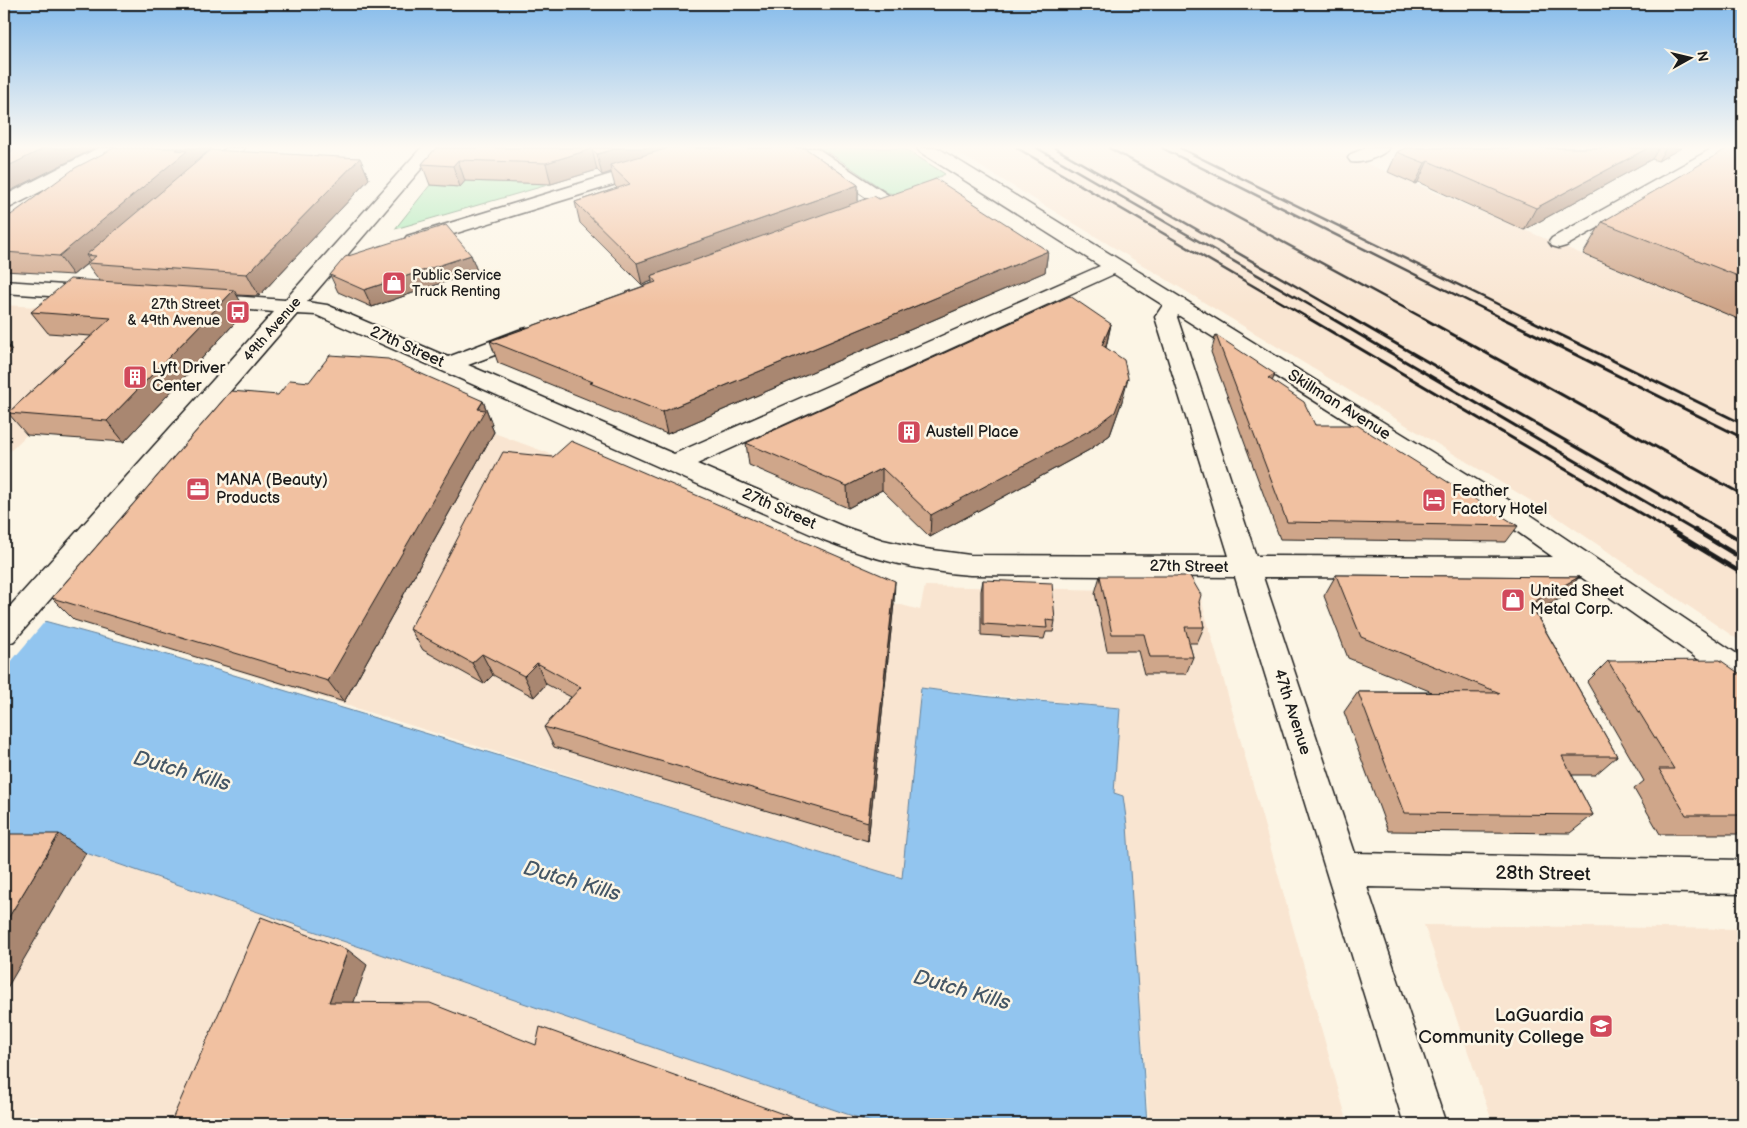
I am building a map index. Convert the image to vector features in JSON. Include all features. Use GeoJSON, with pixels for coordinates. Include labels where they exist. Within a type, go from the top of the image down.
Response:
{"type":"FeatureCollection","features":[{"type":"Feature","properties":{"kind":"main road"},"geometry":{"type":"LineString","coordinates":[[4,222],[39,201]]}},
{"type":"Feature","properties":{"kind":"main road","name":"49th Avenue"},"geometry":{"type":"LineString","coordinates":[[4,633],[384,201]]}},
{"type":"Feature","properties":{"kind":"main road"},"geometry":{"type":"LineString","coordinates":[[400,244],[542,201]]}},
{"type":"Feature","properties":{"kind":"main road"},"geometry":{"type":"LineString","coordinates":[[884,201],[887,203]]}},
{"type":"Feature","properties":{"kind":"main road","name":"Skillman Avenue"},"geometry":{"type":"LineString","coordinates":[[1011,201],[1480,493],[1743,674]]}},
{"type":"Feature","properties":{"kind":"main road"},"geometry":{"type":"LineString","coordinates":[[1559,242],[1632,201]]}},
{"type":"Feature","properties":{"kind":"main road"},"geometry":{"type":"LineString","coordinates":[[334,257],[355,256]]}},
{"type":"Feature","properties":{"kind":"main road"},"geometry":{"type":"LineString","coordinates":[[676,463],[1116,266]]}},
{"type":"Feature","properties":{"kind":"main road"},"geometry":{"type":"LineString","coordinates":[[70,292],[88,276]]}},
{"type":"Feature","properties":{"kind":"main road"},"geometry":{"type":"LineString","coordinates":[[4,287],[118,294]]}},
{"type":"Feature","properties":{"kind":"main road","name":"27th Street"},"geometry":{"type":"LineString","coordinates":[[186,299],[320,309],[849,539],[898,554],[932,561],[970,565],[1245,568],[1542,568],[1586,566]]}},
{"type":"Feature","properties":{"kind":"main road","name":"47th Avenue"},"geometry":{"type":"LineString","coordinates":[[1179,305],[1170,310],[1166,318],[1424,1124]]}},
{"type":"Feature","properties":{"kind":"main road"},"geometry":{"type":"LineString","coordinates":[[447,365],[547,328]]}},
{"type":"Feature","properties":{"kind":"main road","name":"28th Street"},"geometry":{"type":"LineString","coordinates":[[1343,870],[1743,877]]}},
{"type":"Feature","properties":{"kind":"shaded area"},"geometry":{"type":"Polygon","coordinates":[[[1037,201],[1455,201],[1743,322],[1743,375],[1737,382],[1743,385],[1743,643],[1551,513],[1037,201]]]}},
{"type":"Feature","properties":{"kind":"shaded area"},"geometry":{"type":"Polygon","coordinates":[[[4,305],[151,314],[4,457],[4,305]]]}},
{"type":"Feature","properties":{"kind":"shaded area"},"geometry":{"type":"Polygon","coordinates":[[[399,381],[494,433],[578,464],[894,603],[920,610],[925,586],[1199,592],[1348,1124],[1149,1124],[1123,796],[1114,794],[1120,708],[921,688],[902,879],[74,620],[399,381]]]}},
{"type":"Feature","properties":{"kind":"shaded area"},"geometry":{"type":"Polygon","coordinates":[[[4,852],[86,853],[876,1124],[4,1124],[4,852]]]}},
{"type":"Feature","properties":{"kind":"shaded area","name":"LaGuardia Community College"},"geometry":{"type":"Polygon","coordinates":[[[1424,925],[1743,929],[1743,1124],[1493,1124],[1424,925]]]}},
{"type":"Feature","properties":{"kind":"green space"},"geometry":{"type":"Polygon","coordinates":[[[418,201],[493,201],[395,229],[418,201]]]}},
{"type":"Feature","properties":{"kind":"water","name":"Dutch Kills"},"geometry":{"type":"Polygon","coordinates":[[[4,610],[158,652],[902,878],[921,688],[990,697],[1120,708],[1114,793],[1123,796],[1127,825],[1147,1124],[876,1124],[86,853],[4,852],[4,610]]]}},
{"type":"Feature","properties":{"kind":"pier"},"geometry":{"type":"Polygon","coordinates":[[[4,608],[47,619],[4,670],[4,608]]]}},
{"type":"Feature","properties":{"kind":"building"},"geometry":{"type":"Polygon","coordinates":[[[30,201],[126,201],[59,256],[4,252],[4,220],[30,201]]]}},
{"type":"Feature","properties":{"kind":"building"},"geometry":{"type":"Polygon","coordinates":[[[151,201],[318,201],[247,274],[87,263],[96,256],[86,255],[151,201]]]}},
{"type":"Feature","properties":{"kind":"building"},"geometry":{"type":"Polygon","coordinates":[[[579,201],[814,201],[637,263],[575,202],[579,201]]]}},
{"type":"Feature","properties":{"kind":"building"},"geometry":{"type":"Polygon","coordinates":[[[861,201],[970,201],[1048,251],[662,412],[490,341],[656,282],[651,276],[861,201]]]}},
{"type":"Feature","properties":{"kind":"building"},"geometry":{"type":"Polygon","coordinates":[[[1519,201],[1550,201],[1536,208],[1519,201]]]}},
{"type":"Feature","properties":{"kind":"building"},"geometry":{"type":"Polygon","coordinates":[[[1638,201],[1743,201],[1743,278],[1602,222],[1638,201]]]}},
{"type":"Feature","properties":{"kind":"building"},"geometry":{"type":"Polygon","coordinates":[[[446,225],[471,255],[364,290],[330,275],[345,257],[446,225]]]}},
{"type":"Feature","properties":{"kind":"building"},"geometry":{"type":"Polygon","coordinates":[[[70,279],[234,290],[107,421],[8,413],[111,318],[31,312],[70,279]]]}},
{"type":"Feature","properties":{"kind":"building"},"geometry":{"type":"Polygon","coordinates":[[[1070,296],[1111,324],[1102,345],[1124,360],[1128,378],[1115,412],[1094,428],[931,515],[882,468],[847,486],[746,443],[1070,296]]]}},
{"type":"Feature","properties":{"kind":"building"},"geometry":{"type":"Polygon","coordinates":[[[1216,335],[1275,374],[1268,378],[1304,402],[1315,425],[1357,425],[1518,526],[1287,522],[1216,335]]]}},
{"type":"Feature","properties":{"kind":"building"},"geometry":{"type":"Polygon","coordinates":[[[330,355],[388,359],[483,401],[478,409],[485,410],[328,681],[52,598],[231,391],[278,395],[290,380],[309,382],[330,355]]]}},
{"type":"Feature","properties":{"kind":"building"},"geometry":{"type":"Polygon","coordinates":[[[571,441],[895,581],[868,822],[544,727],[581,687],[537,663],[524,676],[482,654],[472,663],[410,629],[503,452],[553,457],[571,441]]]}},
{"type":"Feature","properties":{"kind":"building"},"geometry":{"type":"Polygon","coordinates":[[[1336,575],[1579,577],[1530,604],[1617,756],[1562,756],[1593,815],[1404,813],[1358,692],[1500,693],[1361,637],[1336,575]]]}},
{"type":"Feature","properties":{"kind":"building"},"geometry":{"type":"Polygon","coordinates":[[[1100,576],[1190,576],[1201,595],[1199,602],[1204,627],[1185,627],[1193,657],[1150,657],[1144,634],[1112,634],[1100,576]]]}},
{"type":"Feature","properties":{"kind":"building"},"geometry":{"type":"Polygon","coordinates":[[[983,580],[1052,583],[1055,621],[1046,620],[1047,628],[983,624],[983,580]]]}},
{"type":"Feature","properties":{"kind":"building"},"geometry":{"type":"Polygon","coordinates":[[[1720,660],[1743,676],[1743,815],[1686,815],[1659,769],[1674,769],[1608,661],[1720,660]]]}},
{"type":"Feature","properties":{"kind":"building"},"geometry":{"type":"Polygon","coordinates":[[[4,834],[59,834],[4,925],[4,834]]]}},
{"type":"Feature","properties":{"kind":"building"},"geometry":{"type":"Polygon","coordinates":[[[261,917],[348,950],[329,1002],[430,1003],[536,1045],[540,1027],[811,1124],[170,1124],[261,917]]]}},
{"type":"Feature","properties":{"kind":"railway"},"geometry":{"type":"LineString","coordinates":[[1107,201],[1310,319]]}},
{"type":"Feature","properties":{"kind":"railway"},"geometry":{"type":"LineString","coordinates":[[1128,201],[1334,319]]}},
{"type":"Feature","properties":{"kind":"railway"},"geometry":{"type":"LineString","coordinates":[[1147,201],[1353,319]]}},
{"type":"Feature","properties":{"kind":"railway"},"geometry":{"type":"LineString","coordinates":[[1206,201],[1425,319]]}},
{"type":"Feature","properties":{"kind":"railway"},"geometry":{"type":"LineString","coordinates":[[1267,201],[1502,318]]}},
{"type":"Feature","properties":{"kind":"railway"},"geometry":{"type":"LineString","coordinates":[[1287,201],[1528,319]]}},
{"type":"Feature","properties":{"kind":"railway"},"geometry":{"type":"LineString","coordinates":[[1308,318],[1672,532]]}},
{"type":"Feature","properties":{"kind":"railway"},"geometry":{"type":"LineString","coordinates":[[1331,318],[1697,532]]}},
{"type":"Feature","properties":{"kind":"railway"},"geometry":{"type":"LineString","coordinates":[[1351,318],[1725,532]]}},
{"type":"Feature","properties":{"kind":"railway"},"geometry":{"type":"LineString","coordinates":[[1423,318],[1743,495]]}},
{"type":"Feature","properties":{"kind":"railway"},"geometry":{"type":"LineString","coordinates":[[1502,318],[1743,438]]}},
{"type":"Feature","properties":{"kind":"railway"},"geometry":{"type":"LineString","coordinates":[[1526,318],[1743,424]]}},
{"type":"Feature","properties":{"kind":"railway"},"geometry":{"type":"LineString","coordinates":[[1670,530],[1743,574]]}},
{"type":"Feature","properties":{"kind":"railway"},"geometry":{"type":"LineString","coordinates":[[1695,530],[1743,559]]}},
{"type":"Feature","properties":{"kind":"railway"},"geometry":{"type":"LineString","coordinates":[[1722,530],[1743,542]]}},
{"type":"Feature","properties":{"kind":"place","name":"Public Service Truck Renting"},"geometry":{"type":"Point","coordinates":[394,283]}},
{"type":"Feature","properties":{"kind":"place","name":"27th Street & 49th Avenue"},"geometry":{"type":"Point","coordinates":[238,312]}},
{"type":"Feature","properties":{"kind":"place","name":"Lyft Driver Center"},"geometry":{"type":"Point","coordinates":[135,377]}},
{"type":"Feature","properties":{"kind":"place","name":"Austell Place"},"geometry":{"type":"Point","coordinates":[909,432]}},
{"type":"Feature","properties":{"kind":"place","name":"MANA (Beauty) Products"},"geometry":{"type":"Point","coordinates":[198,489]}},
{"type":"Feature","properties":{"kind":"place","name":"Feather Factory Hotel"},"geometry":{"type":"Point","coordinates":[1434,500]}},
{"type":"Feature","properties":{"kind":"place","name":"United Sheet Metal Corp."},"geometry":{"type":"Point","coordinates":[1513,600]}},
{"type":"Feature","properties":{"kind":"place","name":"LaGuardia Community College"},"geometry":{"type":"Point","coordinates":[1601,1026]}}]}
